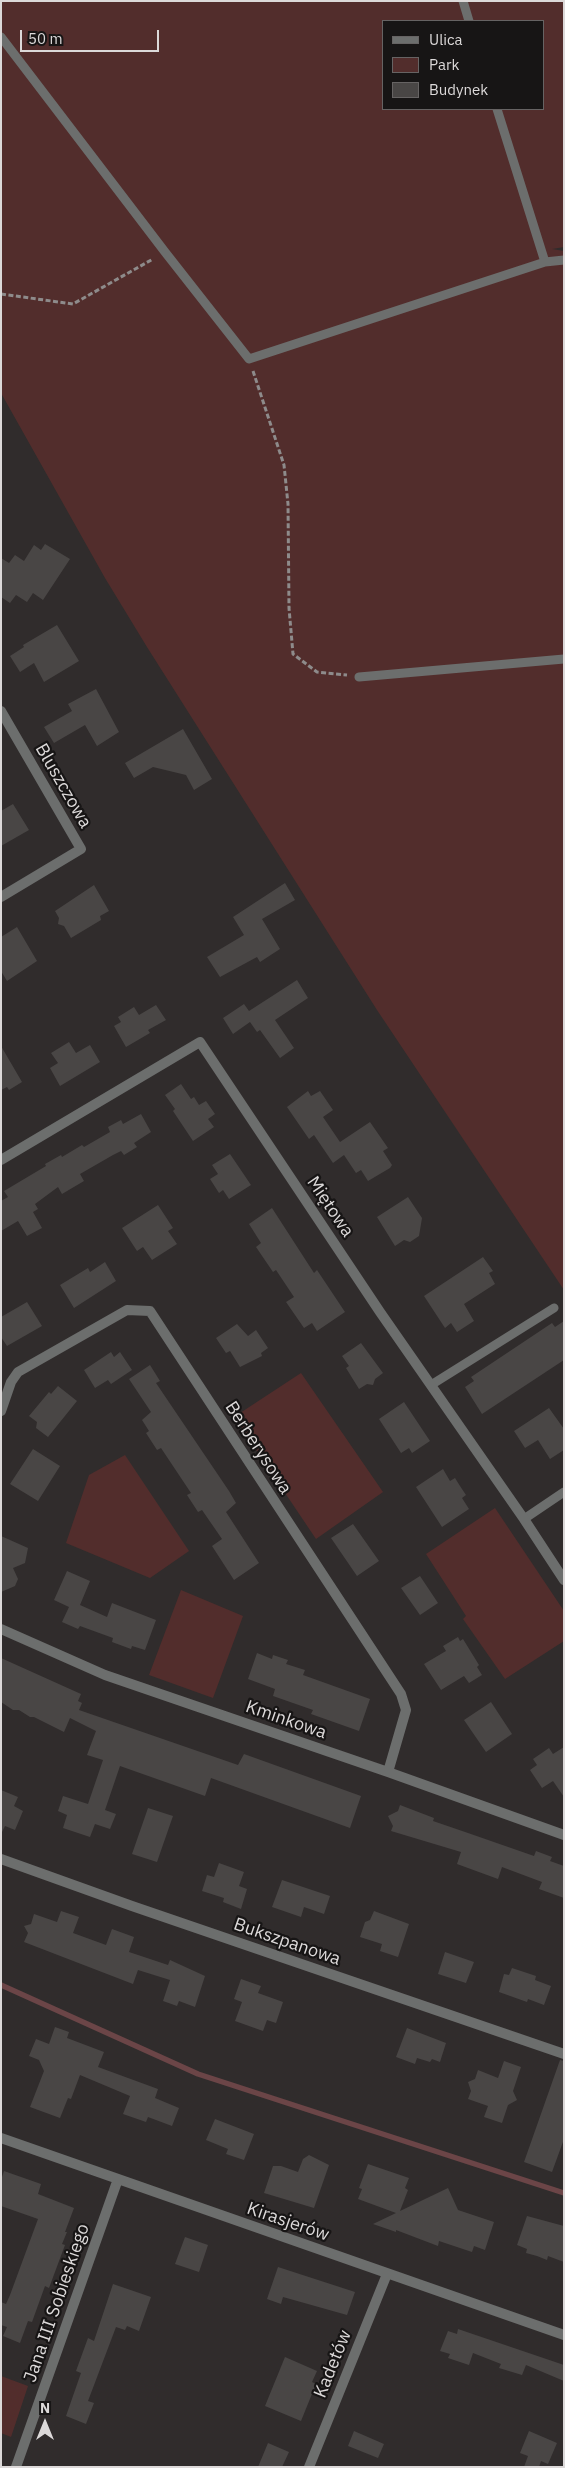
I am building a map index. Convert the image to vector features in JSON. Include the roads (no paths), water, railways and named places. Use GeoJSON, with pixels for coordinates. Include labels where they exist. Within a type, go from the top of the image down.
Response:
{"type":"FeatureCollection","features":[{"type":"Feature","properties":{"kind":"street","name":"Bluszczowa"},"geometry":{"type":"LineString","coordinates":[[1,711],[81,849],[1,897]]}},
{"type":"Feature","properties":{"kind":"street","name":"Miętowa"},"geometry":{"type":"LineString","coordinates":[[1,1160],[200,1042],[564,1580]]}},
{"type":"Feature","properties":{"kind":"street","name":"Berberysowa"},"geometry":{"type":"LineString","coordinates":[[1,1411],[11,1382],[18,1372],[128,1310],[150,1311],[401,1694],[406,1710],[388,1772]]}},
{"type":"Feature","properties":{"kind":"street","name":"Kminkowa"},"geometry":{"type":"LineString","coordinates":[[1,1628],[105,1675],[388,1772],[564,1835]]}},
{"type":"Feature","properties":{"kind":"street","name":"Bukszpanowa"},"geometry":{"type":"LineString","coordinates":[[1,1859],[132,1906],[564,2054]]}},
{"type":"Feature","properties":{"kind":"street","name":"Kirasjerów"},"geometry":{"type":"LineString","coordinates":[[1,2138],[564,2335]]}},
{"type":"Feature","properties":{"kind":"street","name":"Jana III Sobieskiego"},"geometry":{"type":"LineString","coordinates":[[16,2467],[118,2179]]}},
{"type":"Feature","properties":{"kind":"street","name":"Kadetów"},"geometry":{"type":"LineString","coordinates":[[309,2467],[387,2274]]}},
{"type":"Feature","properties":{"kind":"lane"},"geometry":{"type":"LineString","coordinates":[[463,1],[470,20]]}},
{"type":"Feature","properties":{"kind":"lane"},"geometry":{"type":"LineString","coordinates":[[1,37],[249,359],[545,262],[564,260]]}},
{"type":"Feature","properties":{"kind":"lane"},"geometry":{"type":"LineString","coordinates":[[497,110],[545,262]]}},
{"type":"Feature","properties":{"kind":"lane"},"geometry":{"type":"LineString","coordinates":[[359,677],[564,659]]}},
{"type":"Feature","properties":{"kind":"lane"},"geometry":{"type":"LineString","coordinates":[[431,1385],[554,1308]]}},
{"type":"Feature","properties":{"kind":"lane"},"geometry":{"type":"LineString","coordinates":[[524,1519],[564,1492]]}},
{"type":"Feature","properties":{"kind":"waterway"},"geometry":{"type":"LineString","coordinates":[[1,1985],[198,2074],[564,2193]]}}]}
